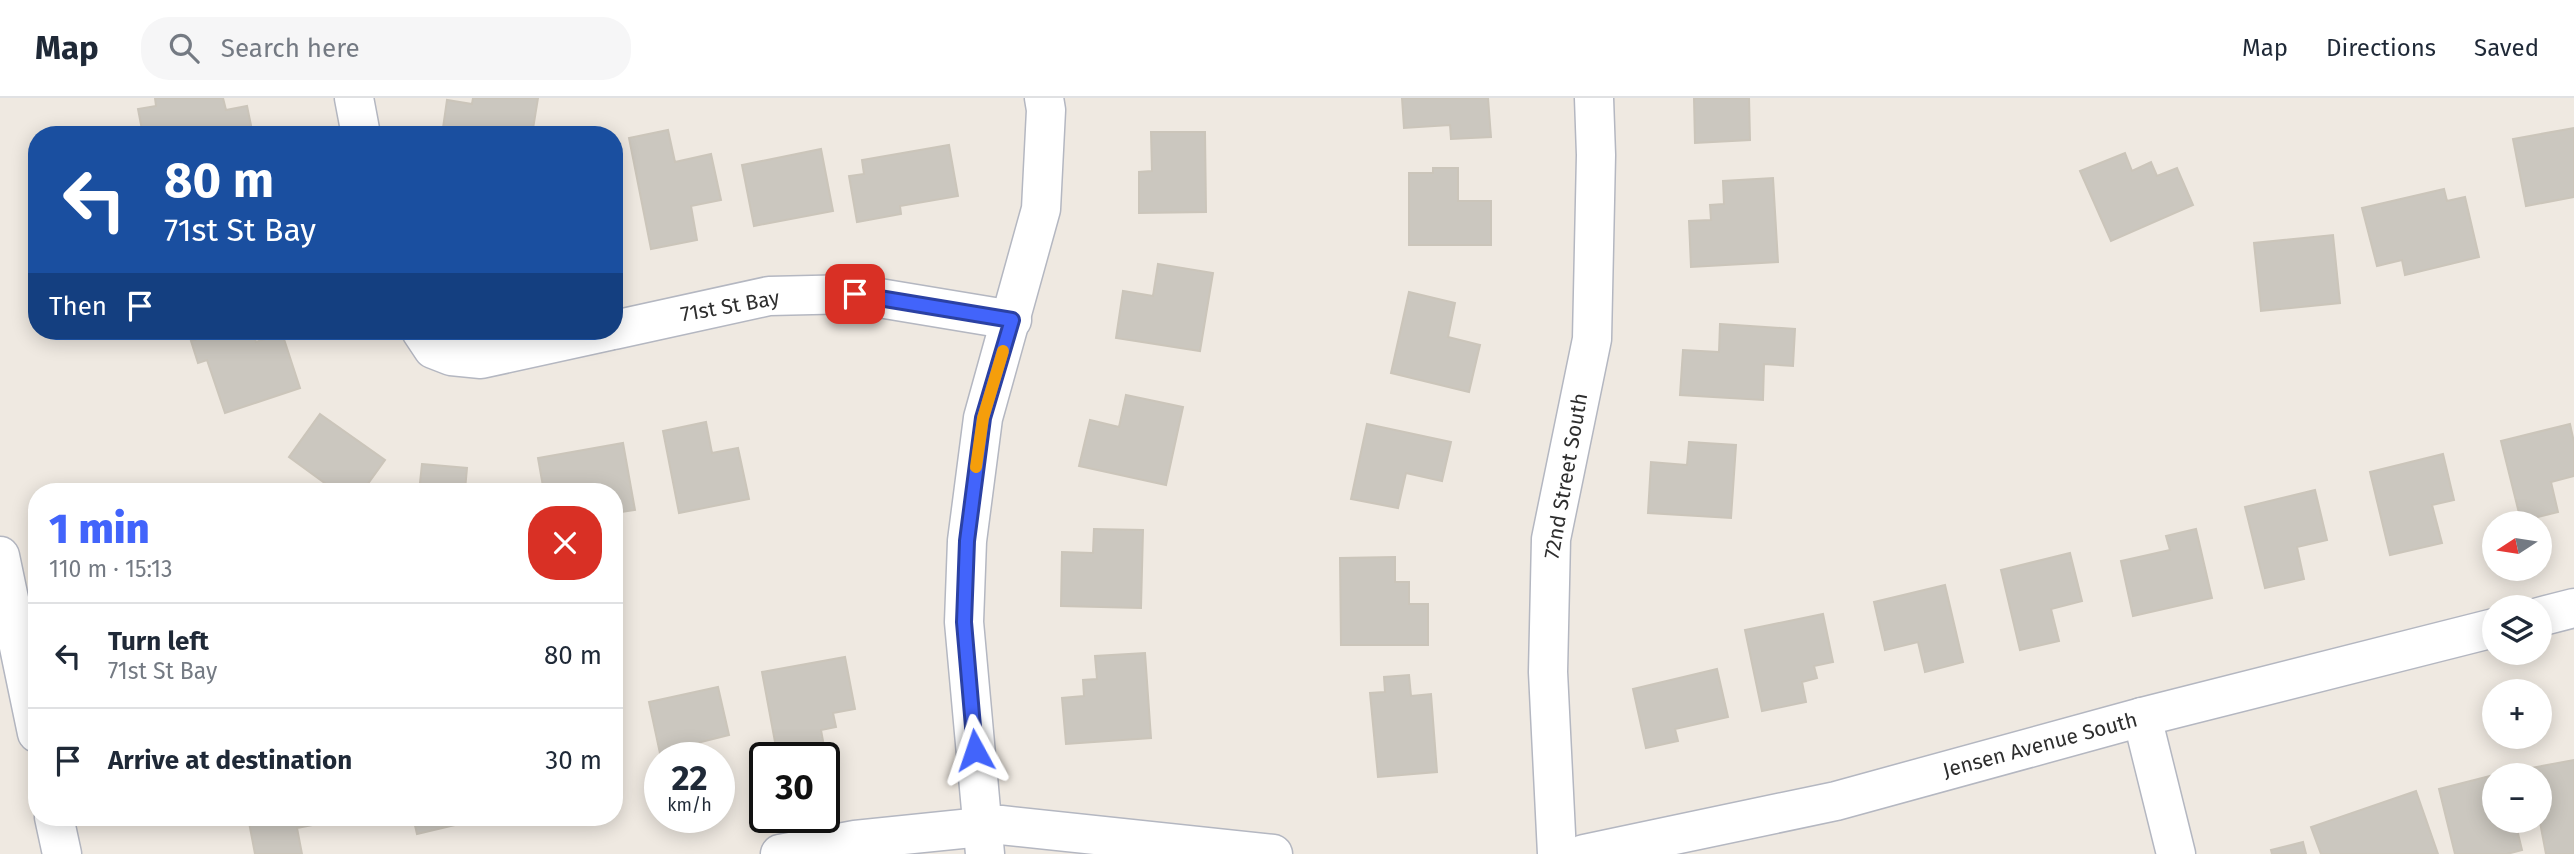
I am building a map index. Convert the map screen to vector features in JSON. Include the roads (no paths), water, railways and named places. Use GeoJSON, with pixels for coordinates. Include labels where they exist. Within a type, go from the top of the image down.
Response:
{"type":"FeatureCollection","features":[{"type":"Feature","properties":{"kind":"street"},"geometry":{"type":"LineString","coordinates":[[354,98],[359,126]]}},
{"type":"Feature","properties":{"kind":"street"},"geometry":{"type":"LineString","coordinates":[[984,840],[964,622],[967,541],[983,418],[1041,209],[1046,110],[1044,98]]}},
{"type":"Feature","properties":{"kind":"street","name":"72nd Street South"},"geometry":{"type":"LineString","coordinates":[[1557,854],[1548,672],[1551,539],[1592,339],[1596,155],[1594,98]]}},
{"type":"Feature","properties":{"kind":"street","name":"71st St Bay"},"geometry":{"type":"LineString","coordinates":[[623,328],[769,296],[855,294],[1012,320]]}},
{"type":"Feature","properties":{"kind":"street"},"geometry":{"type":"LineString","coordinates":[[427,340],[433,349],[451,356],[481,359],[568,340]]}},
{"type":"Feature","properties":{"kind":"street"},"geometry":{"type":"LineString","coordinates":[[0,556],[28,690]]}},
{"type":"Feature","properties":{"kind":"street"},"geometry":{"type":"LineString","coordinates":[[2552,614],[2574,608]]}},
{"type":"Feature","properties":{"kind":"street","name":"Jensen Avenue South"},"geometry":{"type":"LineString","coordinates":[[1584,854],[1836,801],[2142,717],[2482,631]]}},
{"type":"Feature","properties":{"kind":"street"},"geometry":{"type":"LineString","coordinates":[[2142,717],[2176,854]]}},
{"type":"Feature","properties":{"kind":"street"},"geometry":{"type":"LineString","coordinates":[[780,854],[855,840],[984,840],[1002,825],[1273,854]]}},
{"type":"Feature","properties":{"kind":"street"},"geometry":{"type":"LineString","coordinates":[[56,826],[62,854]]}}]}
